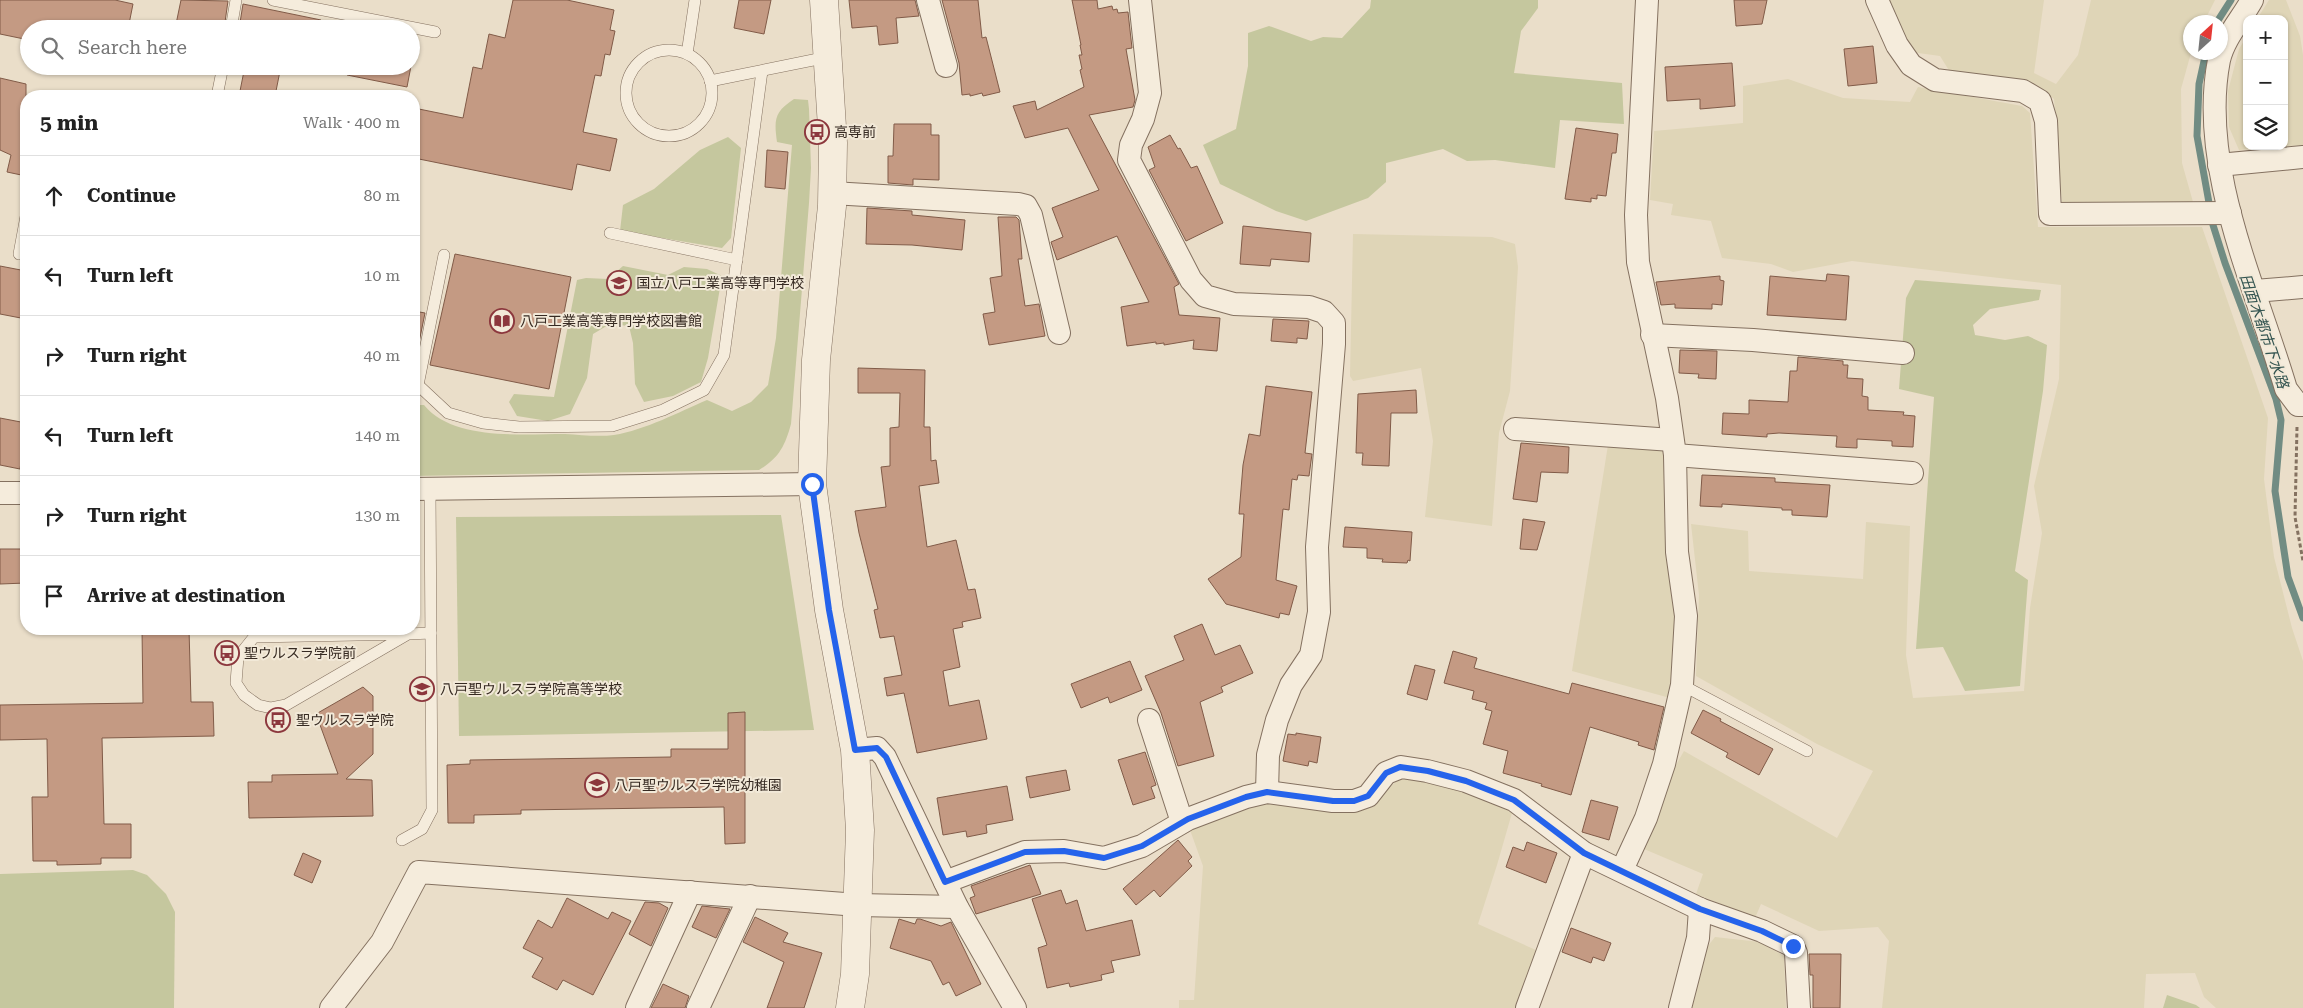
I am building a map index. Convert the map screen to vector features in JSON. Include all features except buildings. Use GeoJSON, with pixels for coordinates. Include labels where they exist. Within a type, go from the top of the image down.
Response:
{"type":"FeatureCollection","features":[{"type":"Feature","properties":{"kind":"street"},"geometry":{"type":"LineString","coordinates":[[824,0],[833,143],[832,193],[816,360],[812,484],[829,610],[855,750],[860,830],[855,974],[850,1008]]}},
{"type":"Feature","properties":{"kind":"street"},"geometry":{"type":"LineString","coordinates":[[928,0],[946,66]]}},
{"type":"Feature","properties":{"kind":"street"},"geometry":{"type":"LineString","coordinates":[[1140,0],[1150,93],[1143,119],[1131,145],[1129,160],[1191,280],[1206,296],[1234,304],[1309,307],[1324,312],[1334,323],[1334,344],[1317,547],[1319,612],[1311,655],[1291,685],[1277,720],[1268,755],[1267,792]]}},
{"type":"Feature","properties":{"kind":"street"},"geometry":{"type":"LineString","coordinates":[[1622,870],[1646,818],[1664,764],[1682,685],[1686,616],[1676,552],[1673,447],[1666,398],[1638,262],[1636,216],[1647,0]]}},
{"type":"Feature","properties":{"kind":"street"},"geometry":{"type":"LineString","coordinates":[[1877,0],[1897,45],[1911,65],[1935,80],[2023,91],[2040,100],[2046,121],[2050,214],[2230,213]]}},
{"type":"Feature","properties":{"kind":"street"},"geometry":{"type":"LineString","coordinates":[[2252,0],[2229,36],[2220,59],[2215,131],[2219,165],[2230,213],[2286,389],[2300,405]]}},
{"type":"Feature","properties":{"kind":"street"},"geometry":{"type":"LineString","coordinates":[[2219,165],[2303,157]]}},
{"type":"Feature","properties":{"kind":"street"},"geometry":{"type":"LineString","coordinates":[[832,193],[1026,206],[1031,215],[1059,333]]}},
{"type":"Feature","properties":{"kind":"street"},"geometry":{"type":"LineString","coordinates":[[2255,291],[2303,287]]}},
{"type":"Feature","properties":{"kind":"street"},"geometry":{"type":"LineString","coordinates":[[1652,336],[1753,340],[1904,353]]}},
{"type":"Feature","properties":{"kind":"street"},"geometry":{"type":"LineString","coordinates":[[1515,429],[1912,474]]}},
{"type":"Feature","properties":{"kind":"street"},"geometry":{"type":"LineString","coordinates":[[422,489],[812,484]]}},
{"type":"Feature","properties":{"kind":"street"},"geometry":{"type":"LineString","coordinates":[[0,493],[20,493]]}},
{"type":"Feature","properties":{"kind":"street"},"geometry":{"type":"LineString","coordinates":[[1149,720],[1182,822]]}},
{"type":"Feature","properties":{"kind":"street"},"geometry":{"type":"LineString","coordinates":[[855,750],[877,748],[886,757],[957,907],[1015,1008]]}},
{"type":"Feature","properties":{"kind":"street"},"geometry":{"type":"LineString","coordinates":[[945,882],[1025,852],[1064,851],[1104,858],[1142,846],[1182,822],[1246,797],[1267,792],[1333,801],[1354,801],[1368,796],[1386,773],[1400,767],[1428,771],[1466,781],[1514,800],[1584,853],[1700,909],[1762,931],[1793,946],[1796,953],[1799,1008]]}},
{"type":"Feature","properties":{"kind":"street"},"geometry":{"type":"LineString","coordinates":[[1527,1008],[1584,853]]}},
{"type":"Feature","properties":{"kind":"street"},"geometry":{"type":"LineString","coordinates":[[331,1008],[382,942],[419,872],[750,896],[858,906],[957,907]]}},
{"type":"Feature","properties":{"kind":"street"},"geometry":{"type":"LineString","coordinates":[[637,1008],[690,892]]}},
{"type":"Feature","properties":{"kind":"street"},"geometry":{"type":"LineString","coordinates":[[698,1008],[750,896]]}},
{"type":"Feature","properties":{"kind":"street"},"geometry":{"type":"LineString","coordinates":[[1680,1008],[1698,938],[1700,909]]}},
{"type":"Feature","properties":{"kind":"lane"},"geometry":{"type":"LineString","coordinates":[[232,20],[236,0]]}},
{"type":"Feature","properties":{"kind":"lane"},"geometry":{"type":"LineString","coordinates":[[273,0],[374,20]]}},
{"type":"Feature","properties":{"kind":"lane"},"geometry":{"type":"LineString","coordinates":[[687,54],[695,0]]}},
{"type":"Feature","properties":{"kind":"lane"},"geometry":{"type":"LineString","coordinates":[[420,29],[435,32]]}},
{"type":"Feature","properties":{"kind":"lane"},"geometry":{"type":"LineString","coordinates":[[675,50],[687,54],[705,70],[710,81],[712,93],[705,117],[686,132],[662,135],[640,125],[632,116],[627,104],[628,80],[633,69],[641,60],[657,52],[675,50]]}},
{"type":"Feature","properties":{"kind":"lane"},"geometry":{"type":"LineString","coordinates":[[710,81],[828,57]]}},
{"type":"Feature","properties":{"kind":"lane"},"geometry":{"type":"LineString","coordinates":[[420,388],[448,413],[483,423],[518,427],[612,426],[663,410],[704,390],[724,355],[762,71]]}},
{"type":"Feature","properties":{"kind":"lane"},"geometry":{"type":"LineString","coordinates":[[218,90],[221,75]]}},
{"type":"Feature","properties":{"kind":"lane"},"geometry":{"type":"LineString","coordinates":[[610,233],[737,260]]}},
{"type":"Feature","properties":{"kind":"lane"},"geometry":{"type":"LineString","coordinates":[[19,254],[20,249]]}},
{"type":"Feature","properties":{"kind":"lane"},"geometry":{"type":"LineString","coordinates":[[420,366],[444,255]]}},
{"type":"Feature","properties":{"kind":"lane"},"geometry":{"type":"LineString","coordinates":[[402,840],[422,829],[432,810],[431,633],[422,489]]}},
{"type":"Feature","properties":{"kind":"lane"},"geometry":{"type":"LineString","coordinates":[[420,633],[431,633]]}},
{"type":"Feature","properties":{"kind":"lane"},"geometry":{"type":"LineString","coordinates":[[357,635],[254,637],[238,658],[236,683],[244,695],[258,705],[270,708],[286,705],[406,635]]}},
{"type":"Feature","properties":{"kind":"lane"},"geometry":{"type":"LineString","coordinates":[[1682,685],[1807,751]]}},
{"type":"Feature","properties":{"kind":"path"},"geometry":{"type":"LineString","coordinates":[[2300,405],[2295,517],[2303,561]]}},
{"type":"Feature","properties":{"kind":"shaded area"},"geometry":{"type":"Polygon","coordinates":[[[1888,0],[2044,0],[2034,73],[2056,84],[2078,55],[2091,0],[2215,0],[2208,15],[2183,15],[2183,60],[2189,60],[2181,89],[2182,163],[2193,202],[2062,204],[2054,99],[2037,85],[2024,81],[1950,72],[1940,56],[1911,52],[1888,0]]]}},
{"type":"Feature","properties":{"kind":"shaded area"},"geometry":{"type":"Polygon","coordinates":[[[2269,0],[2286,0],[2300,36],[2303,55],[2303,145],[2288,146],[2288,15],[2260,15],[2269,0]]]}},
{"type":"Feature","properties":{"kind":"shaded area"},"geometry":{"type":"Polygon","coordinates":[[[2243,42],[2243,150],[2239,150],[2229,127],[2228,91],[2239,49],[2243,42]]]}},
{"type":"Feature","properties":{"kind":"shaded area"},"geometry":{"type":"Polygon","coordinates":[[[1788,79],[1843,98],[1910,102],[1918,87],[2022,106],[2030,113],[2038,227],[2202,227],[2268,418],[2264,479],[2274,557],[2292,628],[2303,661],[2303,1008],[2216,1008],[2204,997],[2195,973],[2146,974],[2144,1008],[1882,1008],[1889,941],[1878,927],[1819,931],[1761,904],[1755,918],[1696,894],[1703,874],[1644,849],[1664,786],[1684,751],[1837,838],[1873,771],[1817,744],[1696,676],[1699,595],[1691,524],[1748,531],[1749,571],[1863,579],[1866,522],[1910,526],[1906,655],[1913,698],[2024,691],[2030,608],[2042,533],[2034,486],[2059,379],[2061,285],[1852,261],[1793,272],[1771,264],[1722,258],[1711,221],[1671,215],[1673,204],[1650,200],[1654,131],[1743,123],[1743,86],[1788,79]]]}},
{"type":"Feature","properties":{"kind":"shaded area"},"geometry":{"type":"Polygon","coordinates":[[[1353,234],[1492,237],[1515,244],[1518,267],[1510,391],[1499,433],[1492,526],[1425,517],[1433,441],[1421,368],[1353,381],[1350,376],[1353,234]]]}},
{"type":"Feature","properties":{"kind":"shaded area"},"geometry":{"type":"Polygon","coordinates":[[[1608,445],[1663,447],[1667,457],[1664,513],[1672,589],[1679,618],[1670,698],[1572,671],[1608,445]]]}},
{"type":"Feature","properties":{"kind":"shaded area"},"geometry":{"type":"Polygon","coordinates":[[[1420,777],[1493,801],[1512,813],[1478,924],[1538,951],[1516,1008],[1179,1008],[1179,1000],[1194,1000],[1203,866],[1190,830],[1256,804],[1283,803],[1342,811],[1366,809],[1400,778],[1420,777]]]}},
{"type":"Feature","properties":{"kind":"shaded area"},"geometry":{"type":"Polygon","coordinates":[[[1715,937],[1760,942],[1784,956],[1786,1008],[1692,1008],[1707,947],[1715,937]]]}},
{"type":"Feature","properties":{"kind":"green space"},"geometry":{"type":"Polygon","coordinates":[[[1371,0],[1538,0],[1538,8],[1521,31],[1514,73],[1622,83],[1624,124],[1560,120],[1555,168],[1495,160],[1467,161],[1443,149],[1386,163],[1386,182],[1368,198],[1306,221],[1276,211],[1220,184],[1203,145],[1236,129],[1248,66],[1248,33],[1269,26],[1311,41],[1323,37],[1342,38],[1370,8],[1371,0]]]}},
{"type":"Feature","properties":{"kind":"green space"},"geometry":{"type":"Polygon","coordinates":[[[794,99],[808,100],[811,168],[791,424],[784,445],[772,461],[759,470],[420,476],[420,405],[424,405],[437,417],[452,425],[470,430],[510,434],[602,436],[626,433],[638,429],[707,400],[732,411],[751,402],[768,385],[776,338],[792,145],[777,142],[776,122],[782,108],[794,99]]]}},
{"type":"Feature","properties":{"kind":"green space"},"geometry":{"type":"Polygon","coordinates":[[[728,137],[741,148],[731,238],[722,248],[620,231],[623,205],[654,189],[700,150],[728,137]]]}},
{"type":"Feature","properties":{"kind":"green space"},"geometry":{"type":"Polygon","coordinates":[[[623,266],[668,275],[684,267],[707,269],[722,276],[708,358],[701,382],[673,396],[644,402],[635,384],[633,343],[629,326],[610,324],[593,334],[587,378],[570,414],[548,421],[517,416],[509,402],[514,394],[554,397],[577,280],[586,278],[608,279],[623,266]]]}},
{"type":"Feature","properties":{"kind":"green space"},"geometry":{"type":"Polygon","coordinates":[[[1915,280],[2041,290],[2039,300],[1990,309],[1973,325],[1975,335],[2005,340],[2028,336],[2047,345],[2043,391],[2015,571],[2028,580],[2020,686],[1965,691],[1943,647],[1916,649],[1934,397],[1899,389],[1906,298],[1915,280]]]}},
{"type":"Feature","properties":{"kind":"green space"},"geometry":{"type":"Polygon","coordinates":[[[781,515],[814,730],[459,736],[456,517],[781,515]]]}},
{"type":"Feature","properties":{"kind":"green space"},"geometry":{"type":"Polygon","coordinates":[[[133,870],[147,875],[166,894],[175,912],[174,1008],[0,1008],[0,874],[133,870]]]}},
{"type":"Feature","properties":{"kind":"green space"},"geometry":{"type":"Polygon","coordinates":[[[2167,995],[2196,1005],[2200,1008],[2163,1008],[2167,995]]]}},
{"type":"Feature","properties":{"kind":"waterway","name":"田面木都市下水路"},"geometry":{"type":"LineString","coordinates":[[2221,15],[2231,0]]}},
{"type":"Feature","properties":{"kind":"waterway","name":"田面木都市下水路"},"geometry":{"type":"LineString","coordinates":[[2204,60],[2199,84],[2197,136],[2213,225],[2225,263],[2276,399],[2281,420],[2275,491],[2288,577],[2303,618]]}},
{"type":"Feature","properties":{"kind":"place","name":"高専前"},"geometry":{"type":"Point","coordinates":[817,132]}},
{"type":"Feature","properties":{"kind":"place","name":"国立八戸工業高等専門学校"},"geometry":{"type":"Point","coordinates":[619,283]}},
{"type":"Feature","properties":{"kind":"place","name":"八戸工業高等専門学校図書館"},"geometry":{"type":"Point","coordinates":[502,321]}},
{"type":"Feature","properties":{"kind":"place","name":"聖ウルスラ学院前"},"geometry":{"type":"Point","coordinates":[227,653]}},
{"type":"Feature","properties":{"kind":"place","name":"八戸聖ウルスラ学院高等学校"},"geometry":{"type":"Point","coordinates":[422,689]}},
{"type":"Feature","properties":{"kind":"place","name":"聖ウルスラ学院"},"geometry":{"type":"Point","coordinates":[278,720]}},
{"type":"Feature","properties":{"kind":"place","name":"八戸聖ウルスラ学院幼稚園"},"geometry":{"type":"Point","coordinates":[597,785]}},
{"type":"Feature","properties":{"kind":"route"},"geometry":{"type":"LineString","coordinates":[[812,484],[829,610],[855,750],[877,748],[886,757],[945,882],[1025,852],[1064,851],[1104,858],[1142,846],[1188,819],[1246,797],[1267,792],[1333,801],[1354,801],[1368,796],[1386,773],[1400,767],[1428,771],[1466,781],[1514,800],[1584,853],[1700,909],[1762,931],[1793,946]]}}]}
